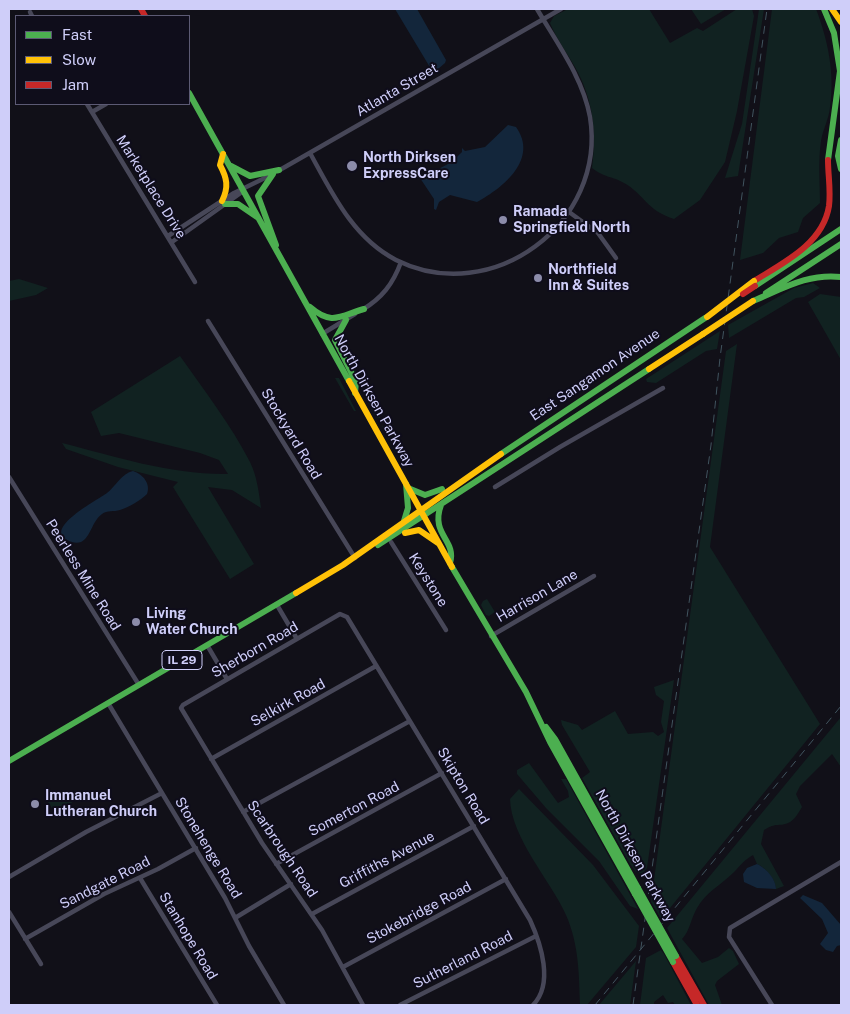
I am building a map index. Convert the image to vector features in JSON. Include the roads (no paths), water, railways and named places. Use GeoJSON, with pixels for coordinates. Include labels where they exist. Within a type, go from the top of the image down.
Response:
{"type":"FeatureCollection","features":[{"type":"Feature","properties":{"kind":"main road"},"geometry":{"type":"LineString","coordinates":[[755,284],[810,242],[820,230],[826,217],[830,200],[828,147],[841,77],[837,40],[824,9]]}},
{"type":"Feature","properties":{"kind":"main road"},"geometry":{"type":"LineString","coordinates":[[832,9],[841,22]]}},
{"type":"Feature","properties":{"kind":"main road","name":"North Dirksen Parkway"},"geometry":{"type":"LineString","coordinates":[[190,95],[438,543],[541,720],[550,742],[675,959],[704,1005]]}},
{"type":"Feature","properties":{"kind":"main road"},"geometry":{"type":"LineString","coordinates":[[841,140],[838,156],[841,169]]}},
{"type":"Feature","properties":{"kind":"main road"},"geometry":{"type":"LineString","coordinates":[[222,154],[220,165],[229,184],[223,202],[238,204],[259,219]]}},
{"type":"Feature","properties":{"kind":"main road"},"geometry":{"type":"LineString","coordinates":[[229,165],[244,176],[254,179],[279,170]]}},
{"type":"Feature","properties":{"kind":"main road"},"geometry":{"type":"LineString","coordinates":[[273,174],[258,196],[260,206],[275,233],[276,249]]}},
{"type":"Feature","properties":{"kind":"main road"},"geometry":{"type":"LineString","coordinates":[[755,284],[841,229]]}},
{"type":"Feature","properties":{"kind":"main road","name":"East Sangamon Avenue"},"geometry":{"type":"LineString","coordinates":[[9,761],[355,558],[404,521],[441,505],[841,244]]}},
{"type":"Feature","properties":{"kind":"main road"},"geometry":{"type":"LineString","coordinates":[[753,302],[811,277],[827,275],[841,277]]}},
{"type":"Feature","properties":{"kind":"main road","name":"East Sangamon Avenue"},"geometry":{"type":"LineString","coordinates":[[368,549],[383,543],[477,470],[755,284]]}},
{"type":"Feature","properties":{"kind":"main road"},"geometry":{"type":"LineString","coordinates":[[303,300],[317,314],[329,320],[338,320],[364,309]]}},
{"type":"Feature","properties":{"kind":"main road"},"geometry":{"type":"LineString","coordinates":[[346,320],[335,338],[336,345],[356,382],[355,393]]}},
{"type":"Feature","properties":{"kind":"main road"},"geometry":{"type":"LineString","coordinates":[[407,486],[422,495],[432,496],[462,476],[477,470]]}},
{"type":"Feature","properties":{"kind":"main road"},"geometry":{"type":"LineString","coordinates":[[404,521],[408,508],[407,486]]}},
{"type":"Feature","properties":{"kind":"main road"},"geometry":{"type":"LineString","coordinates":[[441,505],[436,514],[436,524],[452,553],[450,563]]}},
{"type":"Feature","properties":{"kind":"main road"},"geometry":{"type":"LineString","coordinates":[[383,543],[391,542],[416,529],[427,532],[438,543]]}},
{"type":"Feature","properties":{"kind":"main road","name":"North Dirksen Parkway"},"geometry":{"type":"LineString","coordinates":[[675,959],[697,1005]]}},
{"type":"Feature","properties":{"kind":"street"},"geometry":{"type":"LineString","coordinates":[[310,153],[353,225],[372,243],[401,262],[424,270],[449,273],[475,272],[501,266],[539,245],[556,230],[569,212],[582,188],[588,167],[591,127],[580,83],[537,9]]}},
{"type":"Feature","properties":{"kind":"street","name":"Atlanta Street"},"geometry":{"type":"LineString","coordinates":[[168,236],[243,190],[561,9]]}},
{"type":"Feature","properties":{"kind":"street","name":"Marketplace Drive"},"geometry":{"type":"LineString","coordinates":[[88,105],[196,282]]}},
{"type":"Feature","properties":{"kind":"street"},"geometry":{"type":"LineString","coordinates":[[92,112],[104,105]]}},
{"type":"Feature","properties":{"kind":"street","name":"Atlanta Street"},"geometry":{"type":"LineString","coordinates":[[172,242],[223,202]]}},
{"type":"Feature","properties":{"kind":"street"},"geometry":{"type":"LineString","coordinates":[[569,212],[598,233],[616,258]]}},
{"type":"Feature","properties":{"kind":"street"},"geometry":{"type":"LineString","coordinates":[[322,334],[364,309],[386,292],[401,262]]}},
{"type":"Feature","properties":{"kind":"street","name":"Stockyard Road"},"geometry":{"type":"LineString","coordinates":[[208,321],[355,558]]}},
{"type":"Feature","properties":{"kind":"street"},"geometry":{"type":"LineString","coordinates":[[495,487],[663,388]]}},
{"type":"Feature","properties":{"kind":"street","name":"Peerless Mine Road"},"geometry":{"type":"LineString","coordinates":[[9,477],[139,686]]}},
{"type":"Feature","properties":{"kind":"street","name":"Keystone"},"geometry":{"type":"LineString","coordinates":[[391,542],[446,630]]}},
{"type":"Feature","properties":{"kind":"street","name":"Harrison Lane"},"geometry":{"type":"LineString","coordinates":[[491,636],[594,576]]}},
{"type":"Feature","properties":{"kind":"street"},"geometry":{"type":"LineString","coordinates":[[277,605],[296,639]]}},
{"type":"Feature","properties":{"kind":"street","name":"Sherborn Road"},"geometry":{"type":"LineString","coordinates":[[181,707],[342,614]]}},
{"type":"Feature","properties":{"kind":"street","name":"Skipton Road"},"geometry":{"type":"LineString","coordinates":[[342,614],[410,721],[527,914],[536,936],[542,959],[543,980],[541,993],[533,1005]]}},
{"type":"Feature","properties":{"kind":"street"},"geometry":{"type":"LineString","coordinates":[[207,645],[227,679]]}},
{"type":"Feature","properties":{"kind":"street","name":"Selkirk Road"},"geometry":{"type":"LineString","coordinates":[[211,760],[376,666]]}},
{"type":"Feature","properties":{"kind":"street","name":"Stonehenge Road"},"geometry":{"type":"LineString","coordinates":[[108,703],[196,848],[235,918],[248,946],[284,1005]]}},
{"type":"Feature","properties":{"kind":"street","name":"Scarbrough Road"},"geometry":{"type":"LineString","coordinates":[[181,707],[243,812],[276,864],[312,914],[363,1005]]}},
{"type":"Feature","properties":{"kind":"street"},"geometry":{"type":"LineString","coordinates":[[243,812],[410,721]]}},
{"type":"Feature","properties":{"kind":"street","name":"Somerton Road"},"geometry":{"type":"LineString","coordinates":[[276,864],[442,773]]}},
{"type":"Feature","properties":{"kind":"street"},"geometry":{"type":"LineString","coordinates":[[9,877],[86,832],[162,793]]}},
{"type":"Feature","properties":{"kind":"street","name":"Griffiths Avenue"},"geometry":{"type":"LineString","coordinates":[[312,914],[474,826]]}},
{"type":"Feature","properties":{"kind":"street","name":"Sandgate Road"},"geometry":{"type":"LineString","coordinates":[[25,939],[104,894],[140,878],[196,848]]}},
{"type":"Feature","properties":{"kind":"street"},"geometry":{"type":"LineString","coordinates":[[772,1005],[731,941],[728,931],[735,923],[841,862]]}},
{"type":"Feature","properties":{"kind":"street","name":"Stanhope Road"},"geometry":{"type":"LineString","coordinates":[[140,878],[217,1005]]}},
{"type":"Feature","properties":{"kind":"street","name":"Stokebridge Road"},"geometry":{"type":"LineString","coordinates":[[343,967],[506,879]]}},
{"type":"Feature","properties":{"kind":"street"},"geometry":{"type":"LineString","coordinates":[[235,918],[290,884]]}},
{"type":"Feature","properties":{"kind":"street"},"geometry":{"type":"LineString","coordinates":[[9,914],[41,964]]}},
{"type":"Feature","properties":{"kind":"street","name":"Sutherland Road"},"geometry":{"type":"LineString","coordinates":[[400,1005],[536,936]]}},
{"type":"Feature","properties":{"kind":"water"},"geometry":{"type":"Polygon","coordinates":[[[395,9],[417,9],[446,60],[438,69],[431,69],[395,9]]]}},
{"type":"Feature","properties":{"kind":"water"},"geometry":{"type":"Polygon","coordinates":[[[508,125],[516,127],[522,139],[523,150],[521,161],[507,181],[477,202],[450,195],[439,202],[436,210],[434,209],[434,199],[418,175],[436,170],[447,164],[462,152],[462,148],[465,151],[485,147],[508,125]]]}},
{"type":"Feature","properties":{"kind":"water"},"geometry":{"type":"Polygon","coordinates":[[[133,471],[143,477],[147,483],[148,490],[144,497],[123,509],[102,514],[81,542],[71,542],[62,536],[62,529],[66,522],[107,493],[122,477],[133,471]]]}},
{"type":"Feature","properties":{"kind":"water"},"geometry":{"type":"Polygon","coordinates":[[[757,864],[770,874],[776,889],[757,888],[744,882],[743,874],[747,868],[757,864]]]}},
{"type":"Feature","properties":{"kind":"water"},"geometry":{"type":"Polygon","coordinates":[[[803,895],[822,903],[841,925],[841,945],[837,946],[833,952],[826,950],[820,944],[828,933],[822,919],[800,898],[803,895]]]}},
{"type":"Feature","properties":{"kind":"railway"},"geometry":{"type":"LineString","coordinates":[[633,1005],[711,445],[720,358],[767,9]]}},
{"type":"Feature","properties":{"kind":"railway"},"geometry":{"type":"LineString","coordinates":[[595,1005],[841,706]]}},
{"type":"Feature","properties":{"kind":"place","name":"North Dirksen ExpressCare"},"geometry":{"type":"Point","coordinates":[352,166]}},
{"type":"Feature","properties":{"kind":"place","name":"Ramada Springfield North"},"geometry":{"type":"Point","coordinates":[503,220]}},
{"type":"Feature","properties":{"kind":"place","name":"Northfield Inn & Suites"},"geometry":{"type":"Point","coordinates":[538,278]}},
{"type":"Feature","properties":{"kind":"place","name":"Living Water Church"},"geometry":{"type":"Point","coordinates":[136,622]}},
{"type":"Feature","properties":{"kind":"place","name":"Immanuel Lutheran Church"},"geometry":{"type":"Point","coordinates":[35,804]}}]}
